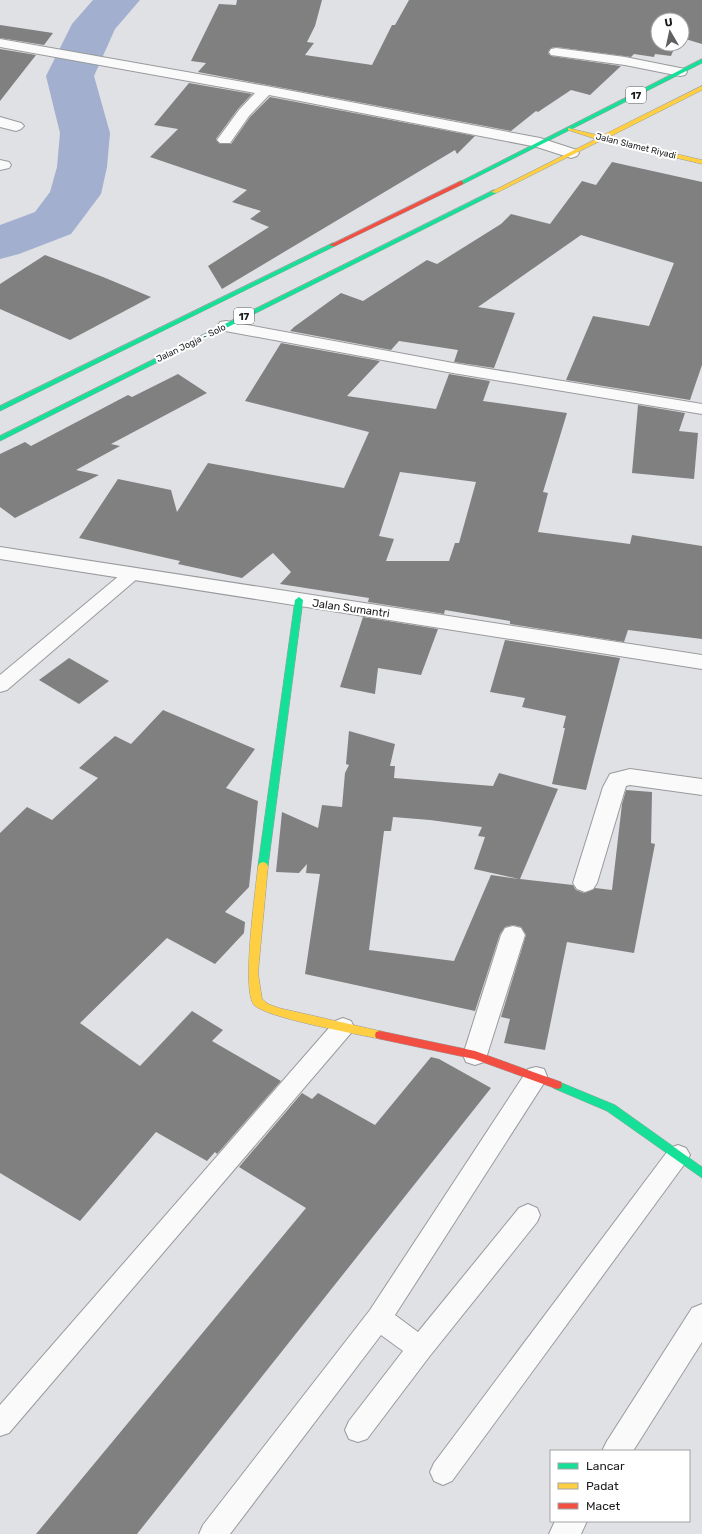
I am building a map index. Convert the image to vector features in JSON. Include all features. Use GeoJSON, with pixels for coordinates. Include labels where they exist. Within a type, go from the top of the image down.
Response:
{"type":"FeatureCollection","features":[{"type":"Feature","properties":{"kind":"main road","name":"17"},"geometry":{"type":"LineString","coordinates":[[0,410],[570,129],[702,61]]}},
{"type":"Feature","properties":{"kind":"main road","name":"17"},"geometry":{"type":"LineString","coordinates":[[571,153],[702,88]]}},
{"type":"Feature","properties":{"kind":"main road","name":"Jalan Slamet Riyadi"},"geometry":{"type":"LineString","coordinates":[[570,129],[600,138],[702,162]]}},
{"type":"Feature","properties":{"kind":"main road","name":"Jalan Jogja - Solo"},"geometry":{"type":"LineString","coordinates":[[0,439],[488,193],[571,153]]}},
{"type":"Feature","properties":{"kind":"main road"},"geometry":{"type":"LineString","coordinates":[[298,600],[278,734],[262,876],[253,984],[254,995],[257,1001],[264,1007],[343,1027],[475,1055],[536,1076],[611,1108],[702,1173]]}},
{"type":"Feature","properties":{"kind":"street"},"geometry":{"type":"LineString","coordinates":[[0,43],[58,52],[266,90],[540,143],[571,153]]}},
{"type":"Feature","properties":{"kind":"street"},"geometry":{"type":"LineString","coordinates":[[225,140],[244,113],[266,90]]}},
{"type":"Feature","properties":{"kind":"street"},"geometry":{"type":"LineString","coordinates":[[0,122],[16,126]]}},
{"type":"Feature","properties":{"kind":"street"},"geometry":{"type":"LineString","coordinates":[[226,326],[453,368],[702,409]]}},
{"type":"Feature","properties":{"kind":"street","name":"Jalan Sumantri"},"geometry":{"type":"LineString","coordinates":[[0,553],[702,662]]}},
{"type":"Feature","properties":{"kind":"street"},"geometry":{"type":"LineString","coordinates":[[585,884],[614,787],[618,780],[630,776],[702,787]]}},
{"type":"Feature","properties":{"kind":"street"},"geometry":{"type":"LineString","coordinates":[[475,1055],[513,935]]}},
{"type":"Feature","properties":{"kind":"street"},"geometry":{"type":"LineString","coordinates":[[617,1450],[702,1317]]}},
{"type":"Feature","properties":{"kind":"street"},"geometry":{"type":"LineString","coordinates":[[564,1534],[571,1522]]}},
{"type":"Feature","properties":{"kind":"lane"},"geometry":{"type":"LineString","coordinates":[[556,52],[625,61],[680,72]]}},
{"type":"Feature","properties":{"kind":"lane"},"geometry":{"type":"LineString","coordinates":[[0,685],[132,574]]}},
{"type":"Feature","properties":{"kind":"lane"},"geometry":{"type":"LineString","coordinates":[[0,1424],[343,1027]]}},
{"type":"Feature","properties":{"kind":"lane"},"geometry":{"type":"LineString","coordinates":[[213,1534],[379,1318],[536,1076]]}},
{"type":"Feature","properties":{"kind":"lane"},"geometry":{"type":"LineString","coordinates":[[443,1472],[678,1155]]}},
{"type":"Feature","properties":{"kind":"lane"},"geometry":{"type":"LineString","coordinates":[[358,1430],[420,1349],[528,1215]]}},
{"type":"Feature","properties":{"kind":"lane"},"geometry":{"type":"LineString","coordinates":[[379,1318],[420,1349]]}},
{"type":"Feature","properties":{"kind":"building"},"geometry":{"type":"Polygon","coordinates":[[[237,0],[322,0],[315,26],[307,42],[314,43],[305,55],[372,65],[392,25],[395,25],[409,0],[702,0],[702,44],[690,40],[690,12],[650,12],[650,52],[673,52],[671,56],[655,54],[654,57],[634,54],[631,57],[556,47],[551,48],[548,53],[551,56],[621,66],[590,95],[571,90],[538,112],[536,111],[511,131],[198,72],[206,63],[191,61],[219,4],[236,5],[237,0]]]}},
{"type":"Feature","properties":{"kind":"building"},"geometry":{"type":"Polygon","coordinates":[[[0,25],[53,33],[44,45],[0,38],[0,25]]]}},
{"type":"Feature","properties":{"kind":"building"},"geometry":{"type":"Polygon","coordinates":[[[0,49],[36,55],[0,101],[0,49]]]}},
{"type":"Feature","properties":{"kind":"building"},"geometry":{"type":"Polygon","coordinates":[[[189,83],[252,94],[238,109],[216,139],[220,144],[231,144],[250,117],[270,97],[475,136],[457,154],[455,150],[222,289],[208,266],[269,227],[250,219],[261,211],[232,202],[247,190],[150,157],[178,129],[154,125],[189,83]]]}},
{"type":"Feature","properties":{"kind":"building"},"geometry":{"type":"Polygon","coordinates":[[[612,162],[702,182],[702,365],[690,400],[566,380],[593,316],[649,326],[674,263],[581,235],[478,307],[515,313],[494,368],[454,362],[458,350],[399,341],[391,350],[290,331],[341,293],[363,301],[427,260],[437,264],[501,224],[511,214],[550,224],[582,181],[596,185],[612,162]]]}},
{"type":"Feature","properties":{"kind":"building"},"geometry":{"type":"Polygon","coordinates":[[[45,255],[151,297],[70,340],[0,309],[0,284],[45,255]]]}},
{"type":"Feature","properties":{"kind":"building"},"geometry":{"type":"Polygon","coordinates":[[[281,343],[380,361],[347,396],[436,409],[449,374],[490,381],[483,401],[567,413],[543,492],[548,493],[538,532],[630,544],[632,535],[702,546],[702,639],[628,630],[624,642],[510,624],[510,621],[445,610],[444,614],[368,602],[369,598],[280,584],[291,572],[273,553],[242,578],[178,564],[180,561],[79,538],[118,479],[171,490],[177,512],[208,463],[344,488],[369,432],[245,401],[281,343]],[[400,472],[379,536],[394,539],[386,561],[449,561],[455,543],[459,543],[476,482],[400,472]]]}},
{"type":"Feature","properties":{"kind":"building"},"geometry":{"type":"Polygon","coordinates":[[[178,374],[207,393],[111,444],[120,446],[76,470],[99,475],[15,518],[0,507],[0,454],[25,442],[31,446],[128,395],[132,397],[178,374]]]}},
{"type":"Feature","properties":{"kind":"building"},"geometry":{"type":"Polygon","coordinates":[[[638,405],[685,413],[679,431],[698,433],[694,479],[632,473],[638,405]]]}},
{"type":"Feature","properties":{"kind":"building"},"geometry":{"type":"Polygon","coordinates":[[[363,617],[438,629],[421,675],[378,668],[375,694],[340,687],[363,617]]]}},
{"type":"Feature","properties":{"kind":"building"},"geometry":{"type":"Polygon","coordinates":[[[505,640],[620,658],[586,790],[552,784],[565,728],[563,728],[566,716],[522,707],[525,698],[490,692],[505,640]]]}},
{"type":"Feature","properties":{"kind":"building"},"geometry":{"type":"Polygon","coordinates":[[[69,658],[109,681],[79,704],[39,680],[69,658]]]}},
{"type":"Feature","properties":{"kind":"building"},"geometry":{"type":"Polygon","coordinates":[[[163,710],[255,749],[226,788],[258,801],[249,887],[225,912],[245,922],[244,933],[215,964],[167,938],[80,1023],[140,1066],[192,1011],[223,1030],[212,1041],[281,1081],[217,1154],[215,1152],[207,1161],[156,1132],[80,1221],[0,1173],[0,833],[27,807],[52,820],[98,778],[79,768],[115,736],[131,744],[163,710]]]}},
{"type":"Feature","properties":{"kind":"building"},"geometry":{"type":"Polygon","coordinates":[[[349,731],[395,744],[390,766],[395,766],[394,778],[493,786],[499,773],[558,789],[520,879],[573,885],[576,890],[584,893],[595,888],[612,890],[622,804],[626,790],[652,792],[651,843],[655,844],[634,953],[567,942],[545,1050],[504,1043],[510,1019],[501,1017],[526,935],[521,927],[513,925],[505,927],[500,934],[475,1011],[305,974],[320,874],[306,873],[307,864],[299,873],[276,872],[282,812],[318,828],[322,805],[342,807],[345,773],[349,765],[346,764],[349,731]],[[393,817],[391,831],[384,831],[369,950],[454,961],[491,875],[519,879],[474,869],[485,837],[478,836],[482,827],[393,817]]]}},
{"type":"Feature","properties":{"kind":"building"},"geometry":{"type":"Polygon","coordinates":[[[431,1057],[439,1059],[491,1088],[137,1534],[36,1534],[306,1208],[239,1167],[302,1093],[312,1099],[318,1093],[375,1125],[431,1057]]]}},
{"type":"Feature","properties":{"kind":"waterway"},"geometry":{"type":"LineString","coordinates":[[0,243],[53,223],[75,194],[82,167],[85,133],[70,76],[95,24],[118,0]]}},
{"type":"Feature","properties":{"kind":"traffic: fast"},"geometry":{"type":"LineString","coordinates":[[461,183],[702,61]]}},
{"type":"Feature","properties":{"kind":"traffic: fast"},"geometry":{"type":"LineString","coordinates":[[0,439],[494,192]]}},
{"type":"Feature","properties":{"kind":"traffic: fast"},"geometry":{"type":"LineString","coordinates":[[0,409],[333,245]]}},
{"type":"Feature","properties":{"kind":"traffic: fast"},"geometry":{"type":"LineString","coordinates":[[263,866],[299,600]]}},
{"type":"Feature","properties":{"kind":"traffic: fast"},"geometry":{"type":"LineString","coordinates":[[557,1085],[611,1108],[702,1173]]}},
{"type":"Feature","properties":{"kind":"traffic: slow"},"geometry":{"type":"LineString","coordinates":[[494,192],[702,88]]}},
{"type":"Feature","properties":{"kind":"traffic: slow"},"geometry":{"type":"LineString","coordinates":[[570,129],[600,138],[702,162]]}},
{"type":"Feature","properties":{"kind":"traffic: slow"},"geometry":{"type":"LineString","coordinates":[[263,866],[253,973],[257,1001],[264,1007],[279,1012],[380,1035]]}},
{"type":"Feature","properties":{"kind":"traffic: jam"},"geometry":{"type":"LineString","coordinates":[[333,245],[461,183]]}},
{"type":"Feature","properties":{"kind":"traffic: jam"},"geometry":{"type":"LineString","coordinates":[[380,1035],[475,1055],[557,1085]]}}]}
